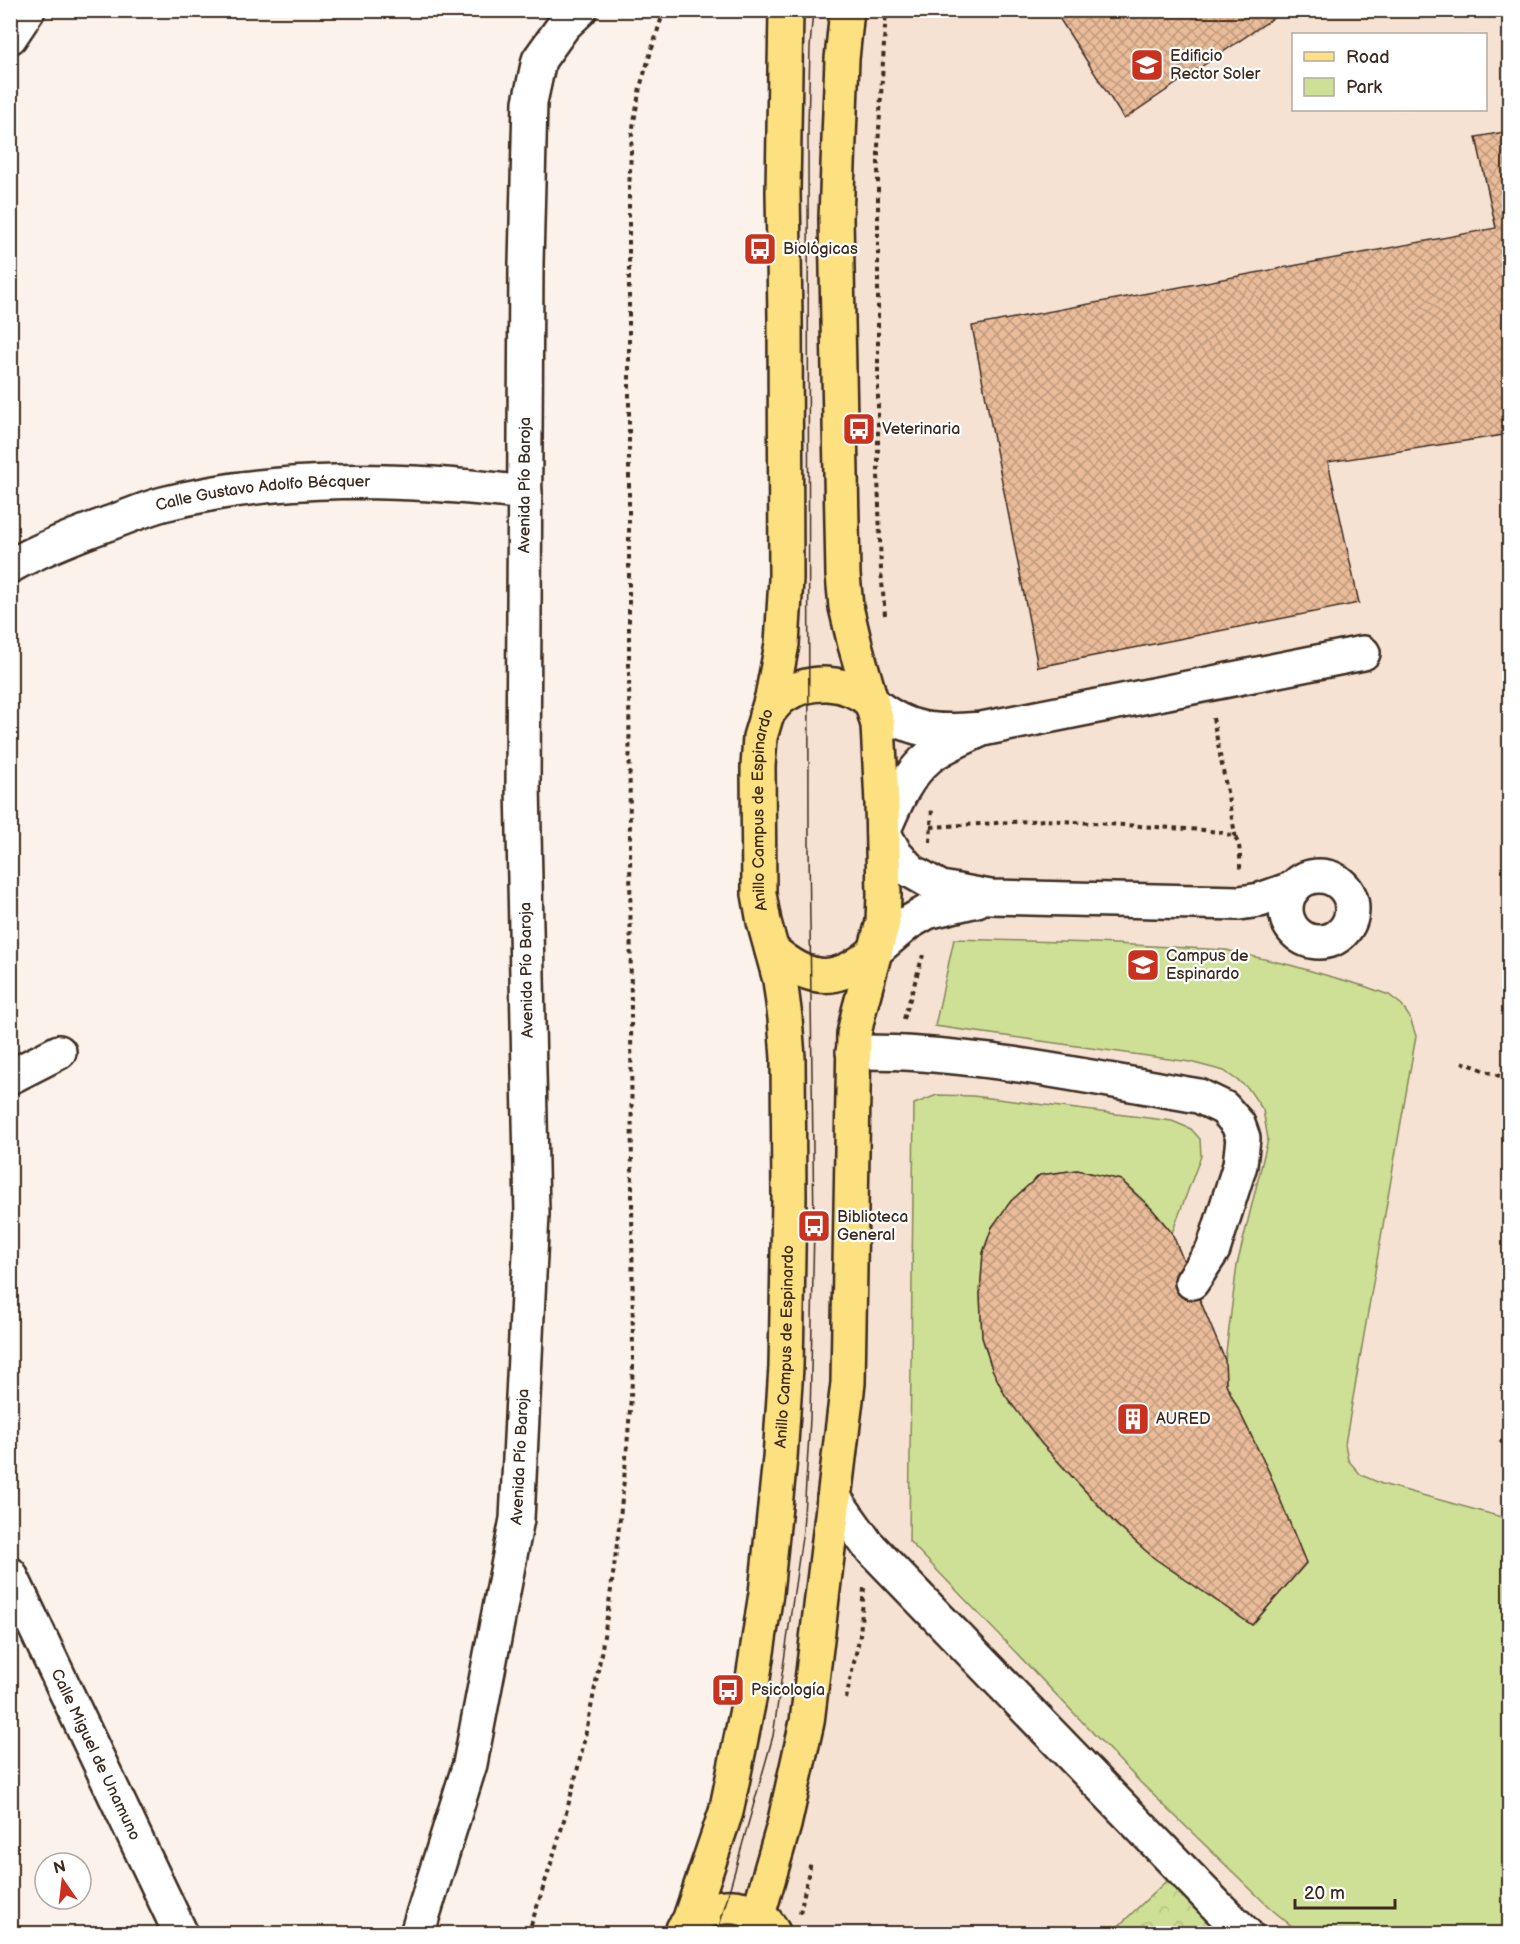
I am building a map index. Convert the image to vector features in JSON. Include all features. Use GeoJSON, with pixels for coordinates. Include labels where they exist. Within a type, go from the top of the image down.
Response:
{"type":"FeatureCollection","features":[{"type":"Feature","properties":{"kind":"main road","name":"Anillo Campus de Espinardo"},"geometry":{"type":"LineString","coordinates":[[685,1927],[726,1812],[752,1685],[766,1593],[780,1458],[786,1367],[789,1197],[788,1058],[785,1018],[776,965],[759,894],[758,767],[760,737],[782,644],[786,579],[783,191],[786,10]]}},
{"type":"Feature","properties":{"kind":"main road","name":"Anillo Campus de Espinardo"},"geometry":{"type":"LineString","coordinates":[[685,1927],[698,1914],[716,1907],[735,1906],[770,1928],[784,1825],[807,1722],[848,1383],[854,1034],[883,922],[884,895],[878,725],[863,677],[846,607],[842,521],[837,218],[842,59],[847,10]]}},
{"type":"Feature","properties":{"kind":"main road"},"geometry":{"type":"LineString","coordinates":[[769,706],[796,690],[816,684],[840,685],[860,692],[871,702]]}},
{"type":"Feature","properties":{"kind":"main road"},"geometry":{"type":"LineString","coordinates":[[776,965],[786,963],[811,975],[828,976],[860,965],[876,950]]}},
{"type":"Feature","properties":{"kind":"street"},"geometry":{"type":"LineString","coordinates":[[10,37],[28,10]]}},
{"type":"Feature","properties":{"kind":"street","name":"Avenida Pío Baroja"},"geometry":{"type":"LineString","coordinates":[[417,1934],[470,1764],[517,1519],[532,1214],[523,785],[526,263],[530,102],[539,60],[564,25],[580,10]]}},
{"type":"Feature","properties":{"kind":"street","name":"Calle Gustavo Adolfo Bécquer"},"geometry":{"type":"LineString","coordinates":[[10,566],[36,552],[160,505],[212,493],[258,486],[300,482],[429,483],[525,493]]}},
{"type":"Feature","properties":{"kind":"street"},"geometry":{"type":"LineString","coordinates":[[871,702],[885,713],[921,729],[945,732],[982,729],[1364,653]]}},
{"type":"Feature","properties":{"kind":"street"},"geometry":{"type":"LineString","coordinates":[[982,729],[945,747],[928,758],[915,771],[897,800],[882,832],[896,855],[911,871],[941,888],[990,897],[1239,903],[1260,900],[1294,888]]}},
{"type":"Feature","properties":{"kind":"street"},"geometry":{"type":"LineString","coordinates":[[1239,903],[1276,916],[1301,938],[1312,942],[1323,942],[1333,940],[1342,934],[1352,915],[1349,895],[1343,886],[1324,876],[1313,876],[1303,880],[1288,897],[1287,920],[1293,930]]}},
{"type":"Feature","properties":{"kind":"street"},"geometry":{"type":"LineString","coordinates":[[876,950],[908,923],[927,912],[990,897]]}},
{"type":"Feature","properties":{"kind":"street"},"geometry":{"type":"LineString","coordinates":[[854,1052],[893,1051],[1008,1064],[1198,1096],[1224,1108],[1238,1124],[1243,1138],[1240,1165],[1213,1250],[1192,1282]]}},
{"type":"Feature","properties":{"kind":"street"},"geometry":{"type":"LineString","coordinates":[[10,1077],[59,1052]]}},
{"type":"Feature","properties":{"kind":"street"},"geometry":{"type":"LineString","coordinates":[[834,1498],[867,1544],[1246,1934]]}},
{"type":"Feature","properties":{"kind":"street","name":"Calle Miguel de Unamuno"},"geometry":{"type":"LineString","coordinates":[[10,1574],[181,1934]]}},
{"type":"Feature","properties":{"kind":"path"},"geometry":{"type":"LineString","coordinates":[[528,1934],[561,1829],[586,1733],[608,1611],[628,1433],[633,1366],[629,190],[632,133],[640,87],[664,10]]}},
{"type":"Feature","properties":{"kind":"path"},"geometry":{"type":"LineString","coordinates":[[1206,685],[1236,839],[1241,848],[1239,903]]}},
{"type":"Feature","properties":{"kind":"path"},"geometry":{"type":"LineString","coordinates":[[931,827],[1056,821],[1203,830],[1228,834],[1236,839]]}},
{"type":"Feature","properties":{"kind":"path"},"geometry":{"type":"LineString","coordinates":[[1462,1062],[1509,1080]]}},
{"type":"Feature","properties":{"kind":"path"},"geometry":{"type":"LineString","coordinates":[[1500,1440],[1509,1451]]}},
{"type":"Feature","properties":{"kind":"shaded area","name":"Campus de Espinardo"},"geometry":{"type":"Polygon","coordinates":[[[786,11],[1509,11],[1509,1933],[681,1934],[766,1593],[780,980],[766,715],[786,11]]]}},
{"type":"Feature","properties":{"kind":"green space"},"geometry":{"type":"Polygon","coordinates":[[[954,939],[1226,950],[1290,965],[1389,995],[1402,1005],[1410,1018],[1416,1036],[1345,1444],[1348,1460],[1361,1475],[1382,1484],[1509,1519],[1509,1933],[1300,1933],[1269,1907],[1141,1783],[909,1541],[914,1104],[937,1095],[973,1096],[1172,1121],[1191,1129],[1200,1139],[1201,1156],[1172,1233],[1152,1209],[1121,1180],[1077,1170],[1040,1175],[1011,1201],[992,1227],[983,1253],[980,1294],[982,1337],[992,1369],[1041,1443],[1116,1525],[1154,1558],[1252,1625],[1306,1563],[1269,1472],[1226,1384],[1225,1360],[1237,1265],[1268,1139],[1263,1110],[1248,1088],[1224,1071],[1190,1062],[935,1026],[954,939]]]}},
{"type":"Feature","properties":{"kind":"green space"},"geometry":{"type":"Polygon","coordinates":[[[1180,1868],[1246,1934],[1110,1934],[1180,1868]]]}},
{"type":"Feature","properties":{"kind":"building","name":"Edificio Rector Soler"},"geometry":{"type":"Polygon","coordinates":[[[1054,10],[1285,10],[1124,119],[1054,10]]]}},
{"type":"Feature","properties":{"kind":"building"},"geometry":{"type":"Polygon","coordinates":[[[1510,131],[1510,434],[1328,462],[1359,603],[1038,667],[972,326],[1496,228],[1476,137],[1510,131]]]}},
{"type":"Feature","properties":{"kind":"building","name":"AURED"},"geometry":{"type":"Polygon","coordinates":[[[1077,1170],[1121,1180],[1152,1209],[1172,1233],[1225,1360],[1226,1384],[1269,1472],[1306,1563],[1252,1625],[1154,1558],[1117,1525],[1041,1443],[1005,1395],[992,1369],[982,1337],[980,1294],[983,1253],[992,1227],[1011,1201],[1040,1175],[1077,1170]]]}},
{"type":"Feature","properties":{"kind":"tram line"},"geometry":{"type":"LineString","coordinates":[[717,1934],[773,1736],[803,1530],[810,1419],[814,1226],[809,847],[808,128],[813,10]]}},
{"type":"Feature","properties":{"kind":"place","name":"Edificio Rector Soler"},"geometry":{"type":"Point","coordinates":[1147,65]}},
{"type":"Feature","properties":{"kind":"place","name":"Biológicas"},"geometry":{"type":"Point","coordinates":[760,249]}},
{"type":"Feature","properties":{"kind":"place","name":"Veterinaria"},"geometry":{"type":"Point","coordinates":[859,429]}},
{"type":"Feature","properties":{"kind":"place","name":"Campus de Espinardo"},"geometry":{"type":"Point","coordinates":[1143,965]}},
{"type":"Feature","properties":{"kind":"place","name":"Biblioteca General"},"geometry":{"type":"Point","coordinates":[814,1226]}},
{"type":"Feature","properties":{"kind":"place","name":"AURED"},"geometry":{"type":"Point","coordinates":[1133,1419]}},
{"type":"Feature","properties":{"kind":"place","name":"Psicología"},"geometry":{"type":"Point","coordinates":[728,1690]}}]}
